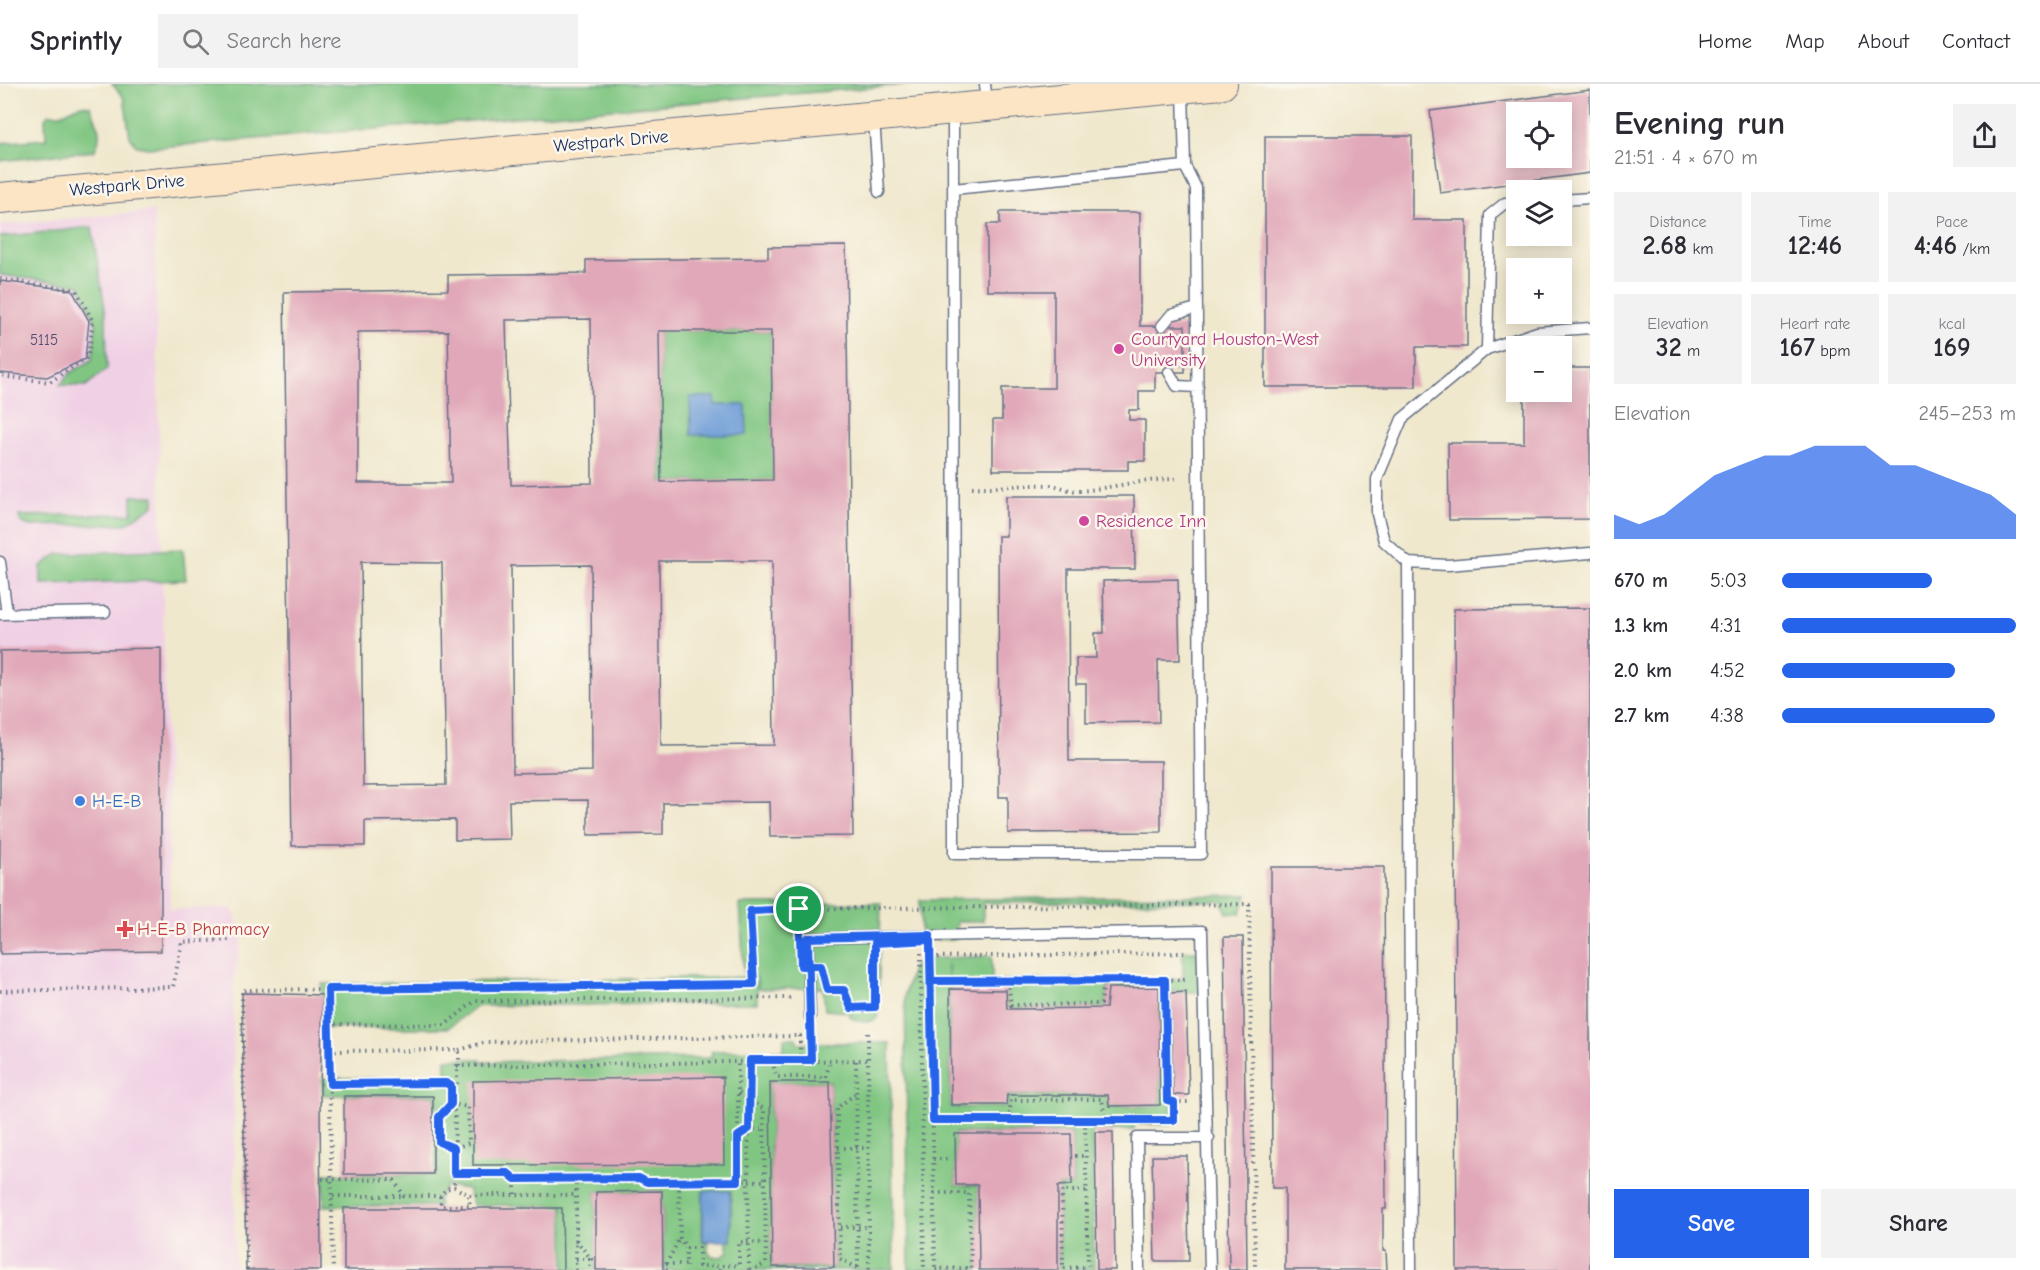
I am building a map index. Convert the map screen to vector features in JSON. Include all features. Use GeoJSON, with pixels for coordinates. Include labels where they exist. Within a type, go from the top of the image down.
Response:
{"type":"FeatureCollection","features":[{"type":"Feature","properties":{"kind":"main road","name":"Westpark Drive"},"geometry":{"type":"LineString","coordinates":[[0,198],[953,109],[986,95],[1182,88],[1222,84]]}},
{"type":"Feature","properties":{"kind":"lane"},"geometry":{"type":"LineString","coordinates":[[953,109],[954,854],[1201,854],[1197,188],[1185,166],[1182,88]]}},
{"type":"Feature","properties":{"kind":"lane"},"geometry":{"type":"LineString","coordinates":[[873,116],[879,192]]}},
{"type":"Feature","properties":{"kind":"lane"},"geometry":{"type":"LineString","coordinates":[[953,189],[1185,166]]}},
{"type":"Feature","properties":{"kind":"lane"},"geometry":{"type":"LineString","coordinates":[[1572,199],[1590,198]]}},
{"type":"Feature","properties":{"kind":"lane"},"geometry":{"type":"LineString","coordinates":[[1488,349],[1490,215],[1506,203]]}},
{"type":"Feature","properties":{"kind":"lane"},"geometry":{"type":"LineString","coordinates":[[1162,326],[1172,315],[1197,308]]}},
{"type":"Feature","properties":{"kind":"lane"},"geometry":{"type":"LineString","coordinates":[[1590,328],[1537,332],[1488,349],[1402,419],[1377,479],[1377,514],[1384,541],[1408,563],[1448,565],[1590,553]]}},
{"type":"Feature","properties":{"kind":"lane"},"geometry":{"type":"LineString","coordinates":[[1169,372],[1177,386],[1198,387]]}},
{"type":"Feature","properties":{"kind":"lane"},"geometry":{"type":"LineString","coordinates":[[0,562],[4,614],[105,612]]}},
{"type":"Feature","properties":{"kind":"lane"},"geometry":{"type":"LineString","coordinates":[[1408,563],[1411,1270]]}},
{"type":"Feature","properties":{"kind":"lane"},"geometry":{"type":"LineString","coordinates":[[810,1017],[808,938],[1202,931],[1209,1138],[1210,1270]]}},
{"type":"Feature","properties":{"kind":"lane"},"geometry":{"type":"LineString","coordinates":[[1139,1270],[1137,1138],[1209,1138]]}},
{"type":"Feature","properties":{"kind":"path"},"geometry":{"type":"LineString","coordinates":[[0,279],[76,290],[93,321],[88,357],[50,382],[0,376]]}},
{"type":"Feature","properties":{"kind":"path"},"geometry":{"type":"LineString","coordinates":[[953,487],[1012,488],[1030,484],[1054,485],[1079,491],[1153,479],[1198,479]]}},
{"type":"Feature","properties":{"kind":"path"},"geometry":{"type":"LineString","coordinates":[[247,1270],[242,990],[754,984],[750,911],[1249,904],[1255,1270]]}},
{"type":"Feature","properties":{"kind":"path"},"geometry":{"type":"LineString","coordinates":[[799,909],[800,926]]}},
{"type":"Feature","properties":{"kind":"path"},"geometry":{"type":"LineString","coordinates":[[924,1270],[921,940],[930,937],[935,1270],[971,1268],[969,1193],[934,1193]]}},
{"type":"Feature","properties":{"kind":"path"},"geometry":{"type":"LineString","coordinates":[[0,991],[173,987],[182,942],[230,940]]}},
{"type":"Feature","properties":{"kind":"path"},"geometry":{"type":"LineString","coordinates":[[329,1024],[445,1024],[475,1001],[802,998],[801,966],[821,966],[827,990],[844,990],[851,1008],[875,1007],[875,943]]}},
{"type":"Feature","properties":{"kind":"path"},"geometry":{"type":"LineString","coordinates":[[930,957],[1203,953]]}},
{"type":"Feature","properties":{"kind":"path"},"geometry":{"type":"LineString","coordinates":[[1008,981],[1011,1005],[1101,1004],[1104,980]]}},
{"type":"Feature","properties":{"kind":"path"},"geometry":{"type":"LineString","coordinates":[[1165,980],[1167,1100],[1197,1102]]}},
{"type":"Feature","properties":{"kind":"path"},"geometry":{"type":"LineString","coordinates":[[931,981],[1193,980]]}},
{"type":"Feature","properties":{"kind":"path"},"geometry":{"type":"LineString","coordinates":[[328,989],[333,1270]]}},
{"type":"Feature","properties":{"kind":"path"},"geometry":{"type":"LineString","coordinates":[[810,1017],[811,1060]]}},
{"type":"Feature","properties":{"kind":"path"},"geometry":{"type":"LineString","coordinates":[[868,1033],[869,1270]]}},
{"type":"Feature","properties":{"kind":"path"},"geometry":{"type":"LineString","coordinates":[[329,1051],[459,1050],[486,1042],[800,1036],[800,1060]]}},
{"type":"Feature","properties":{"kind":"path"},"geometry":{"type":"LineString","coordinates":[[320,1084],[451,1083],[458,1085],[459,1050]]}},
{"type":"Feature","properties":{"kind":"path"},"geometry":{"type":"LineString","coordinates":[[749,1270],[750,1060]]}},
{"type":"Feature","properties":{"kind":"path"},"geometry":{"type":"LineString","coordinates":[[856,1060],[858,1269],[840,1259],[837,1108],[856,1093]]}},
{"type":"Feature","properties":{"kind":"path"},"geometry":{"type":"LineString","coordinates":[[459,1066],[867,1060]]}},
{"type":"Feature","properties":{"kind":"path"},"geometry":{"type":"LineString","coordinates":[[772,1061],[777,1077],[826,1077],[830,1061]]}},
{"type":"Feature","properties":{"kind":"path"},"geometry":{"type":"LineString","coordinates":[[738,1062],[738,1181]]}},
{"type":"Feature","properties":{"kind":"path"},"geometry":{"type":"LineString","coordinates":[[451,1083],[451,1104],[455,1113],[454,1186]]}},
{"type":"Feature","properties":{"kind":"path"},"geometry":{"type":"LineString","coordinates":[[738,1091],[764,1109],[766,1263],[754,1270]]}},
{"type":"Feature","properties":{"kind":"path"},"geometry":{"type":"LineString","coordinates":[[1009,1120],[1011,1100],[1102,1099],[1105,1120]]}},
{"type":"Feature","properties":{"kind":"path"},"geometry":{"type":"LineString","coordinates":[[1164,1120],[1174,1120],[1174,1102]]}},
{"type":"Feature","properties":{"kind":"path"},"geometry":{"type":"LineString","coordinates":[[451,1104],[468,1107],[469,1143],[454,1148],[439,1142],[439,1117],[451,1104]]}},
{"type":"Feature","properties":{"kind":"path"},"geometry":{"type":"LineString","coordinates":[[933,1120],[1134,1120]]}},
{"type":"Feature","properties":{"kind":"path"},"geometry":{"type":"LineString","coordinates":[[1085,1120],[1088,1269],[1063,1268],[1062,1191],[1086,1191]]}},
{"type":"Feature","properties":{"kind":"path"},"geometry":{"type":"LineString","coordinates":[[738,1136],[749,1129],[764,1129]]}},
{"type":"Feature","properties":{"kind":"path"},"geometry":{"type":"LineString","coordinates":[[838,1148],[868,1148]]}},
{"type":"Feature","properties":{"kind":"path"},"geometry":{"type":"LineString","coordinates":[[1076,1156],[1085,1156]]}},
{"type":"Feature","properties":{"kind":"path"},"geometry":{"type":"LineString","coordinates":[[933,1159],[951,1159]]}},
{"type":"Feature","properties":{"kind":"path"},"geometry":{"type":"LineString","coordinates":[[454,1173],[508,1173],[515,1179],[639,1178],[647,1182],[765,1181]]}},
{"type":"Feature","properties":{"kind":"path"},"geometry":{"type":"LineString","coordinates":[[322,1179],[394,1180],[404,1196]]}},
{"type":"Feature","properties":{"kind":"path"},"geometry":{"type":"LineString","coordinates":[[515,1179],[515,1194]]}},
{"type":"Feature","properties":{"kind":"path"},"geometry":{"type":"LineString","coordinates":[[576,1179],[576,1270]]}},
{"type":"Feature","properties":{"kind":"path"},"geometry":{"type":"LineString","coordinates":[[666,1270],[666,1264],[680,1238],[679,1182]]}},
{"type":"Feature","properties":{"kind":"path"},"geometry":{"type":"LineString","coordinates":[[454,1186],[469,1195],[576,1195]]}},
{"type":"Feature","properties":{"kind":"path"},"geometry":{"type":"LineString","coordinates":[[454,1186],[446,1189],[440,1196],[441,1206],[470,1206],[469,1195]]}},
{"type":"Feature","properties":{"kind":"path"},"geometry":{"type":"LineString","coordinates":[[333,1196],[440,1196]]}},
{"type":"Feature","properties":{"kind":"path"},"geometry":{"type":"LineString","coordinates":[[840,1227],[869,1227]]}},
{"type":"Feature","properties":{"kind":"path"},"geometry":{"type":"LineString","coordinates":[[680,1238],[686,1248],[686,1270]]}},
{"type":"Feature","properties":{"kind":"path"},"geometry":{"type":"LineString","coordinates":[[576,1239],[591,1259],[591,1270]]}},
{"type":"Feature","properties":{"kind":"path"},"geometry":{"type":"LineString","coordinates":[[686,1248],[699,1248],[699,1266],[720,1268],[739,1265],[739,1242],[765,1243]]}},
{"type":"Feature","properties":{"kind":"path"},"geometry":{"type":"LineString","coordinates":[[576,1259],[591,1259]]}},
{"type":"Feature","properties":{"kind":"path"},"geometry":{"type":"LineString","coordinates":[[666,1264],[686,1264]]}},
{"type":"Feature","properties":{"kind":"shaded area"},"geometry":{"type":"Polygon","coordinates":[[[154,211],[170,909],[233,908],[242,939],[233,983],[235,1270],[0,1270],[0,225],[154,211]]]}},
{"type":"Feature","properties":{"kind":"green space"},"geometry":{"type":"Polygon","coordinates":[[[112,84],[914,84],[148,148],[137,146],[130,137],[124,98],[112,84]]]}},
{"type":"Feature","properties":{"kind":"green space"},"geometry":{"type":"Polygon","coordinates":[[[80,105],[90,106],[97,123],[99,140],[94,151],[0,161],[0,143],[46,139],[45,118],[49,114],[61,114],[80,105]]]}},
{"type":"Feature","properties":{"kind":"green space"},"geometry":{"type":"Polygon","coordinates":[[[92,227],[106,315],[107,369],[86,386],[60,385],[70,373],[92,360],[96,324],[80,285],[0,275],[0,237],[92,227]]]}},
{"type":"Feature","properties":{"kind":"green space"},"geometry":{"type":"Polygon","coordinates":[[[659,331],[771,331],[773,480],[661,482],[659,331]]]}},
{"type":"Feature","properties":{"kind":"green space"},"geometry":{"type":"Polygon","coordinates":[[[132,496],[154,496],[154,505],[126,524],[29,526],[21,522],[19,516],[132,514],[132,496]]]}},
{"type":"Feature","properties":{"kind":"green space"},"geometry":{"type":"Polygon","coordinates":[[[183,549],[186,580],[41,584],[41,566],[58,554],[183,549]]]}},
{"type":"Feature","properties":{"kind":"green space"},"geometry":{"type":"Polygon","coordinates":[[[1247,895],[1240,914],[1227,913],[1222,901],[983,903],[983,921],[957,921],[956,939],[921,940],[920,900],[1247,895]]]}},
{"type":"Feature","properties":{"kind":"green space"},"geometry":{"type":"Polygon","coordinates":[[[881,903],[878,1009],[877,1018],[870,1021],[857,1021],[850,1017],[849,1012],[825,1010],[823,988],[758,989],[757,978],[757,1003],[477,1006],[448,1028],[323,1028],[322,984],[757,977],[744,976],[740,904],[881,903]]]}},
{"type":"Feature","properties":{"kind":"green space"},"geometry":{"type":"Polygon","coordinates":[[[1183,951],[1203,951],[1204,992],[1159,992],[1158,986],[1108,987],[1106,1008],[1007,1009],[1006,989],[950,989],[948,964],[951,1107],[1007,1107],[1008,1096],[1107,1095],[1109,1106],[1160,1106],[1159,994],[1169,993],[1172,1125],[1134,1124],[1134,1130],[1092,1130],[1094,1270],[1059,1270],[1059,1187],[1073,1185],[1072,1133],[955,1133],[956,1185],[978,1186],[979,1270],[909,1270],[905,993],[912,968],[923,959],[992,956],[992,980],[1183,979],[1183,951]]]}},
{"type":"Feature","properties":{"kind":"green space"},"geometry":{"type":"Polygon","coordinates":[[[784,1038],[797,1038],[797,1043],[890,1043],[894,1270],[664,1270],[662,1191],[596,1192],[596,1270],[565,1270],[563,1206],[473,1205],[467,1189],[447,1186],[437,1199],[439,1206],[324,1206],[324,1174],[436,1175],[435,1095],[323,1095],[322,1078],[446,1078],[446,1059],[480,1059],[481,1062],[711,1058],[712,1051],[784,1050],[784,1038]],[[770,1082],[772,1267],[834,1267],[830,1082],[770,1082]],[[703,1191],[702,1241],[708,1243],[708,1251],[712,1256],[721,1257],[728,1251],[726,1242],[731,1241],[731,1191],[703,1191]]]}},
{"type":"Feature","properties":{"kind":"water"},"geometry":{"type":"Polygon","coordinates":[[[690,397],[715,397],[715,405],[746,405],[747,435],[691,435],[690,397]]]}},
{"type":"Feature","properties":{"kind":"water"},"geometry":{"type":"Polygon","coordinates":[[[703,1191],[730,1191],[731,1241],[703,1241],[703,1191]]]}},
{"type":"Feature","properties":{"kind":"building"},"geometry":{"type":"Polygon","coordinates":[[[1590,90],[1590,173],[1538,180],[1506,180],[1506,184],[1440,193],[1430,111],[1590,90]]]}},
{"type":"Feature","properties":{"kind":"building"},"geometry":{"type":"Polygon","coordinates":[[[1265,136],[1412,136],[1412,220],[1467,220],[1467,347],[1416,347],[1416,387],[1265,387],[1265,136]]]}},
{"type":"Feature","properties":{"kind":"building","name":"Courtyard Houston-West University"},"geometry":{"type":"Polygon","coordinates":[[[1000,212],[1140,212],[1140,326],[1185,326],[1185,372],[1155,372],[1155,391],[1139,391],[1139,410],[1129,410],[1129,420],[1145,420],[1145,461],[1128,461],[1128,470],[993,470],[993,420],[1002,420],[1002,388],[1054,388],[1054,291],[987,291],[987,224],[1000,224],[1000,212]]]}},
{"type":"Feature","properties":{"kind":"building"},"geometry":{"type":"Polygon","coordinates":[[[846,246],[853,836],[770,837],[769,802],[663,803],[663,834],[588,835],[588,800],[509,801],[510,839],[455,840],[455,820],[365,821],[365,846],[292,846],[284,292],[448,290],[448,275],[586,273],[586,260],[768,258],[768,247],[846,246]],[[591,319],[506,320],[511,485],[592,483],[591,319]],[[448,331],[358,332],[358,483],[451,483],[448,331]],[[659,331],[661,482],[773,480],[771,331],[659,331]],[[659,561],[661,746],[774,745],[772,561],[659,561]],[[361,562],[363,786],[446,785],[442,563],[361,562]],[[591,565],[511,566],[513,773],[592,771],[591,565]]]}},
{"type":"Feature","properties":{"kind":"building"},"geometry":{"type":"Polygon","coordinates":[[[0,281],[72,290],[89,321],[85,359],[47,377],[0,373],[0,281]]]}},
{"type":"Feature","properties":{"kind":"building"},"geometry":{"type":"Polygon","coordinates":[[[1572,368],[1590,368],[1590,519],[1449,520],[1448,443],[1524,443],[1524,402],[1572,402],[1572,368]]]}},
{"type":"Feature","properties":{"kind":"building"},"geometry":{"type":"Polygon","coordinates":[[[1006,496],[1134,496],[1135,569],[1068,569],[1069,761],[1161,761],[1161,832],[1008,833],[1008,797],[999,797],[998,536],[1006,536],[1006,496]]]}},
{"type":"Feature","properties":{"kind":"building"},"geometry":{"type":"Polygon","coordinates":[[[1178,579],[1180,660],[1158,660],[1159,722],[1086,723],[1086,684],[1076,684],[1076,658],[1096,658],[1095,633],[1104,633],[1103,581],[1178,579]]]}},
{"type":"Feature","properties":{"kind":"building"},"geometry":{"type":"Polygon","coordinates":[[[1590,608],[1590,1270],[1457,1270],[1454,609],[1590,608]]]}},
{"type":"Feature","properties":{"kind":"building","name":"H-E-B"},"geometry":{"type":"Polygon","coordinates":[[[161,648],[161,951],[0,954],[0,651],[161,648]]]}},
{"type":"Feature","properties":{"kind":"building"},"geometry":{"type":"Polygon","coordinates":[[[1271,867],[1384,867],[1386,1209],[1383,1209],[1383,1251],[1386,1251],[1387,1270],[1285,1270],[1285,1188],[1272,1188],[1271,867]]]}},
{"type":"Feature","properties":{"kind":"building"},"geometry":{"type":"Polygon","coordinates":[[[1224,937],[1243,937],[1247,1269],[1229,1270],[1224,937]]]}},
{"type":"Feature","properties":{"kind":"building"},"geometry":{"type":"Polygon","coordinates":[[[1159,987],[1160,1105],[1109,1106],[1108,1095],[1007,1095],[1006,1105],[951,1105],[950,989],[1006,990],[1007,1009],[1106,1008],[1108,988],[1159,987]]]}},
{"type":"Feature","properties":{"kind":"building"},"geometry":{"type":"Polygon","coordinates":[[[1186,992],[1189,1095],[1173,1095],[1170,993],[1186,992]]]}},
{"type":"Feature","properties":{"kind":"building"},"geometry":{"type":"Polygon","coordinates":[[[242,993],[323,995],[320,1084],[321,1270],[246,1270],[242,993]]]}},
{"type":"Feature","properties":{"kind":"building"},"geometry":{"type":"Polygon","coordinates":[[[723,1077],[724,1164],[473,1165],[473,1081],[723,1077]]]}},
{"type":"Feature","properties":{"kind":"building"},"geometry":{"type":"Polygon","coordinates":[[[770,1082],[830,1082],[834,1267],[772,1267],[770,1082]]]}},
{"type":"Feature","properties":{"kind":"building"},"geometry":{"type":"Polygon","coordinates":[[[344,1096],[433,1096],[433,1174],[344,1174],[344,1096]]]}},
{"type":"Feature","properties":{"kind":"building"},"geometry":{"type":"Polygon","coordinates":[[[1095,1132],[1113,1132],[1115,1270],[1097,1270],[1095,1132]]]}},
{"type":"Feature","properties":{"kind":"building"},"geometry":{"type":"Polygon","coordinates":[[[955,1134],[1071,1134],[1072,1185],[1058,1186],[1058,1270],[979,1270],[978,1185],[956,1185],[955,1134]]]}},
{"type":"Feature","properties":{"kind":"building"},"geometry":{"type":"Polygon","coordinates":[[[1152,1156],[1187,1156],[1189,1261],[1155,1261],[1152,1156]]]}},
{"type":"Feature","properties":{"kind":"building"},"geometry":{"type":"Polygon","coordinates":[[[662,1191],[663,1270],[596,1270],[596,1192],[662,1191]]]}},
{"type":"Feature","properties":{"kind":"building"},"geometry":{"type":"Polygon","coordinates":[[[344,1208],[562,1208],[563,1270],[344,1270],[344,1208]]]}},
{"type":"Feature","properties":{"kind":"place","name":"Courtyard Houston-West University"},"geometry":{"type":"Point","coordinates":[1119,349]}},
{"type":"Feature","properties":{"kind":"place","name":"Residence Inn"},"geometry":{"type":"Point","coordinates":[1084,521]}},
{"type":"Feature","properties":{"kind":"place","name":"H-E-B"},"geometry":{"type":"Point","coordinates":[80,801]}},
{"type":"Feature","properties":{"kind":"place","name":"H-E-B Pharmacy"},"geometry":{"type":"Point","coordinates":[125,929]}},
{"type":"Feature","properties":{"kind":"route"},"geometry":{"type":"LineString","coordinates":[[799,909],[750,911],[754,984],[328,989],[330,1084],[446,1083],[451,1086],[451,1104],[439,1117],[439,1142],[454,1148],[454,1173],[508,1173],[515,1179],[639,1178],[647,1182],[738,1181],[738,1136],[749,1129],[750,1060],[811,1060],[809,966],[808,938],[930,935],[930,940],[930,957],[933,1120],[1174,1120],[1174,1102],[1167,1100],[1165,980],[931,981],[930,940],[875,943],[875,1007],[851,1008],[844,990],[827,990],[821,966],[809,966],[801,966],[799,909]]}}]}
